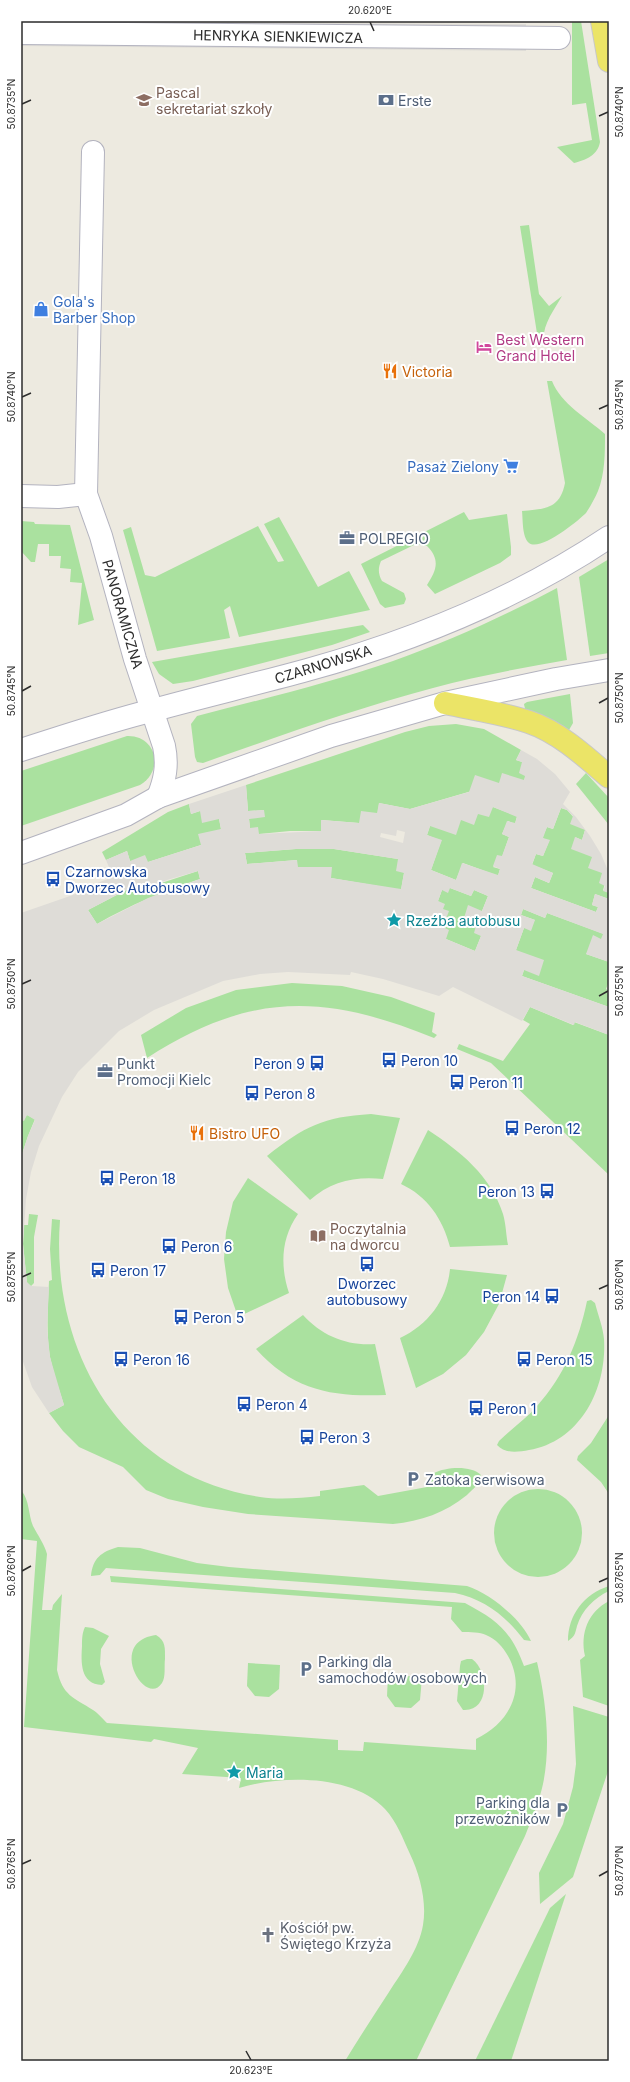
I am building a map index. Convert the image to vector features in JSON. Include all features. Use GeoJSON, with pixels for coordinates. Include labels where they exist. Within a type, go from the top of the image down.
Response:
{"type":"FeatureCollection","features":[{"type":"Feature","properties":{"kind":"main road"},"geometry":{"type":"LineString","coordinates":[[602,21],[609,61]]}},
{"type":"Feature","properties":{"kind":"main road"},"geometry":{"type":"LineString","coordinates":[[445,703],[530,722],[560,739],[586,757],[609,777]]}},
{"type":"Feature","properties":{"kind":"street","name":"HENRYKA SIENKIEWICZA"},"geometry":{"type":"LineString","coordinates":[[21,33],[558,38]]}},
{"type":"Feature","properties":{"kind":"street"},"geometry":{"type":"LineString","coordinates":[[21,496],[58,497],[86,494],[93,152]]}},
{"type":"Feature","properties":{"kind":"street","name":"PANORAMICZNA"},"geometry":{"type":"LineString","coordinates":[[86,494],[101,536],[135,659],[167,760],[165,778],[158,797]]}},
{"type":"Feature","properties":{"kind":"street","name":"CZARNOWSKA"},"geometry":{"type":"LineString","coordinates":[[21,750],[152,710],[308,670],[409,636],[466,614],[515,590],[566,563],[609,537]]}},
{"type":"Feature","properties":{"kind":"street"},"geometry":{"type":"LineString","coordinates":[[21,853],[126,815],[158,797],[331,736],[445,703],[556,679],[609,670]]}},
{"type":"Feature","properties":{"kind":"green space"},"geometry":{"type":"Polygon","coordinates":[[[572,21],[581,21],[600,142],[599,147],[594,154],[574,163],[557,147],[592,140],[586,103],[572,105],[572,21]]]}},
{"type":"Feature","properties":{"kind":"green space"},"geometry":{"type":"Polygon","coordinates":[[[529,225],[539,294],[549,306],[562,296],[546,325],[544,332],[544,345],[539,346],[520,226],[529,225]]]}},
{"type":"Feature","properties":{"kind":"green space"},"geometry":{"type":"Polygon","coordinates":[[[547,381],[552,381],[556,389],[568,404],[605,434],[604,463],[598,491],[586,513],[550,540],[534,545],[529,543],[525,537],[522,511],[544,508],[555,503],[563,492],[565,483],[547,381]]]}},
{"type":"Feature","properties":{"kind":"green space"},"geometry":{"type":"Polygon","coordinates":[[[464,512],[469,520],[507,514],[511,555],[500,563],[435,594],[427,585],[435,570],[436,561],[427,546],[416,544],[381,561],[379,571],[382,581],[404,593],[406,599],[404,604],[385,608],[380,604],[361,564],[464,512]]]}},
{"type":"Feature","properties":{"kind":"green space"},"geometry":{"type":"Polygon","coordinates":[[[279,517],[318,587],[349,571],[370,610],[239,637],[230,606],[224,610],[230,638],[157,651],[123,530],[131,527],[145,575],[155,577],[258,526],[278,562],[284,561],[264,524],[279,517]]]}},
{"type":"Feature","properties":{"kind":"green space"},"geometry":{"type":"Polygon","coordinates":[[[21,521],[34,522],[35,524],[70,525],[94,620],[78,625],[82,583],[70,582],[71,569],[60,568],[61,556],[49,556],[49,544],[38,544],[35,562],[31,562],[21,551],[21,521]]]}},
{"type":"Feature","properties":{"kind":"green space"},"geometry":{"type":"Polygon","coordinates":[[[609,559],[609,653],[590,656],[579,577],[609,559]]]}},
{"type":"Feature","properties":{"kind":"green space"},"geometry":{"type":"Polygon","coordinates":[[[557,588],[567,660],[516,669],[433,688],[346,714],[203,763],[197,762],[191,724],[197,716],[320,684],[393,661],[476,628],[557,588]]]}},
{"type":"Feature","properties":{"kind":"green space"},"geometry":{"type":"Polygon","coordinates":[[[363,625],[370,632],[332,645],[193,681],[173,684],[159,674],[152,662],[363,625]]]}},
{"type":"Feature","properties":{"kind":"green space"},"geometry":{"type":"Polygon","coordinates":[[[570,694],[573,723],[569,730],[525,709],[524,704],[527,702],[570,694]]]}},
{"type":"Feature","properties":{"kind":"green space"},"geometry":{"type":"Polygon","coordinates":[[[456,724],[484,729],[521,750],[516,760],[522,762],[526,776],[524,780],[499,783],[410,809],[379,803],[378,814],[359,823],[322,820],[321,831],[290,831],[259,834],[250,828],[249,819],[264,810],[248,811],[246,785],[405,732],[429,726],[456,724]]]}},
{"type":"Feature","properties":{"kind":"green space"},"geometry":{"type":"Polygon","coordinates":[[[127,736],[137,737],[145,741],[154,754],[155,763],[153,771],[148,779],[140,785],[21,826],[21,771],[127,736]]]}},
{"type":"Feature","properties":{"kind":"green space"},"geometry":{"type":"Polygon","coordinates":[[[586,773],[609,798],[609,825],[576,784],[586,773]]]}},
{"type":"Feature","properties":{"kind":"green space"},"geometry":{"type":"Polygon","coordinates":[[[189,804],[191,814],[200,811],[219,819],[221,829],[201,845],[148,862],[130,861],[127,851],[106,860],[102,852],[168,812],[189,804]]]}},
{"type":"Feature","properties":{"kind":"green space"},"geometry":{"type":"Polygon","coordinates":[[[493,807],[517,816],[515,824],[508,821],[502,834],[509,837],[502,857],[493,867],[500,869],[498,876],[463,863],[456,880],[431,870],[441,841],[427,835],[430,826],[461,820],[493,807]]]}},
{"type":"Feature","properties":{"kind":"green space"},"geometry":{"type":"Polygon","coordinates":[[[561,808],[567,810],[585,830],[582,840],[575,837],[591,855],[604,876],[605,883],[603,890],[609,893],[609,899],[595,894],[592,905],[598,907],[596,912],[531,888],[535,877],[549,883],[553,873],[532,865],[536,854],[543,856],[549,841],[542,838],[547,827],[553,829],[561,808]]]}},
{"type":"Feature","properties":{"kind":"green space"},"geometry":{"type":"Polygon","coordinates":[[[296,849],[334,849],[398,859],[404,873],[401,890],[331,878],[331,867],[297,867],[297,860],[247,864],[245,853],[296,849]]]}},
{"type":"Feature","properties":{"kind":"green space"},"geometry":{"type":"Polygon","coordinates":[[[198,871],[200,879],[147,899],[97,924],[88,910],[134,886],[137,891],[198,871]]]}},
{"type":"Feature","properties":{"kind":"green space"},"geometry":{"type":"Polygon","coordinates":[[[450,888],[471,896],[474,890],[488,896],[482,911],[464,918],[477,922],[481,936],[475,951],[446,939],[442,910],[438,901],[442,890],[450,888]]]}},
{"type":"Feature","properties":{"kind":"green space"},"geometry":{"type":"Polygon","coordinates":[[[523,909],[545,918],[547,913],[604,934],[602,939],[586,954],[609,962],[609,981],[606,989],[609,991],[609,1007],[522,976],[524,970],[516,950],[524,928],[535,920],[521,915],[523,909]]]}},
{"type":"Feature","properties":{"kind":"green space"},"geometry":{"type":"Polygon","coordinates":[[[292,983],[342,986],[391,997],[435,1013],[432,1032],[437,1035],[434,1038],[394,1023],[357,1013],[322,1007],[288,1006],[254,1011],[219,1021],[184,1036],[147,1058],[141,1035],[186,1008],[236,990],[292,983]]]}},
{"type":"Feature","properties":{"kind":"green space"},"geometry":{"type":"Polygon","coordinates":[[[530,1007],[573,1025],[574,1022],[609,1035],[609,1175],[491,1063],[457,1049],[459,1044],[503,1061],[530,1024],[523,1020],[530,1007]]]}},
{"type":"Feature","properties":{"kind":"green space"},"geometry":{"type":"Polygon","coordinates":[[[371,1114],[400,1118],[383,1179],[363,1178],[344,1181],[326,1188],[310,1200],[267,1156],[293,1137],[315,1125],[354,1115],[371,1114]]]}},
{"type":"Feature","properties":{"kind":"green space"},"geometry":{"type":"Polygon","coordinates":[[[27,1115],[35,1119],[21,1157],[21,1120],[27,1115]]]}},
{"type":"Feature","properties":{"kind":"green space"},"geometry":{"type":"Polygon","coordinates":[[[428,1130],[463,1156],[491,1188],[498,1200],[503,1214],[508,1245],[450,1247],[443,1227],[433,1210],[419,1195],[401,1184],[428,1130]]]}},
{"type":"Feature","properties":{"kind":"green space"},"geometry":{"type":"Polygon","coordinates":[[[248,1178],[298,1214],[292,1223],[285,1242],[283,1262],[289,1293],[238,1317],[228,1288],[224,1259],[226,1232],[233,1202],[248,1178]]]}},
{"type":"Feature","properties":{"kind":"green space"},"geometry":{"type":"Polygon","coordinates":[[[29,1214],[38,1215],[34,1237],[34,1283],[31,1286],[27,1283],[23,1244],[24,1225],[28,1225],[29,1214]]]}},
{"type":"Feature","properties":{"kind":"green space"},"geometry":{"type":"Polygon","coordinates":[[[52,1219],[60,1220],[60,1269],[68,1316],[82,1361],[104,1400],[133,1435],[169,1464],[211,1485],[268,1498],[320,1496],[320,1491],[364,1485],[378,1496],[427,1487],[434,1473],[452,1468],[465,1468],[477,1472],[481,1475],[478,1484],[467,1495],[450,1507],[413,1521],[393,1524],[248,1514],[203,1507],[168,1499],[146,1490],[123,1467],[79,1447],[63,1431],[49,1413],[64,1405],[51,1363],[48,1338],[49,1281],[52,1280],[50,1249],[52,1219]]]}},
{"type":"Feature","properties":{"kind":"green space"},"geometry":{"type":"Polygon","coordinates":[[[450,1269],[507,1275],[499,1304],[484,1332],[466,1355],[443,1374],[416,1388],[400,1338],[419,1326],[434,1310],[445,1291],[450,1269]]]}},
{"type":"Feature","properties":{"kind":"green space"},"geometry":{"type":"Polygon","coordinates":[[[591,1300],[595,1303],[603,1330],[604,1357],[601,1376],[587,1410],[576,1424],[563,1436],[547,1445],[516,1452],[500,1448],[497,1445],[499,1441],[533,1411],[547,1394],[563,1370],[580,1330],[587,1301],[591,1300]]]}},
{"type":"Feature","properties":{"kind":"green space"},"geometry":{"type":"Polygon","coordinates":[[[303,1315],[318,1329],[336,1338],[355,1343],[375,1344],[386,1395],[348,1395],[315,1388],[300,1383],[270,1363],[256,1349],[303,1315]]]}},
{"type":"Feature","properties":{"kind":"green space"},"geometry":{"type":"Polygon","coordinates":[[[609,1415],[609,1494],[601,1482],[577,1460],[578,1456],[591,1443],[609,1415]]]}},
{"type":"Feature","properties":{"kind":"green space"},"geometry":{"type":"Polygon","coordinates":[[[529,1489],[547,1489],[563,1496],[575,1508],[582,1524],[582,1542],[575,1558],[563,1570],[547,1577],[529,1577],[513,1570],[501,1558],[494,1542],[494,1524],[501,1508],[513,1496],[529,1489]]]}},
{"type":"Feature","properties":{"kind":"green space"},"geometry":{"type":"Polygon","coordinates":[[[21,1490],[26,1499],[33,1526],[43,1543],[47,1554],[42,1610],[52,1610],[53,1605],[62,1594],[57,1670],[59,1679],[70,1695],[99,1714],[107,1723],[338,1740],[338,1750],[363,1751],[364,1742],[476,1750],[476,1739],[498,1724],[506,1715],[512,1704],[516,1681],[508,1656],[501,1646],[496,1641],[484,1634],[462,1632],[451,1619],[452,1607],[111,1582],[110,1576],[465,1603],[486,1615],[502,1628],[514,1644],[524,1666],[537,1662],[545,1707],[547,1754],[543,1784],[533,1817],[416,2061],[345,2061],[409,1960],[418,1943],[423,1925],[424,1907],[422,1889],[417,1871],[393,1819],[385,1809],[371,1798],[355,1789],[316,1780],[275,1781],[239,1788],[241,1778],[182,1774],[198,1748],[154,1739],[151,1742],[24,1727],[37,1541],[21,1539],[21,1490]]]}},
{"type":"Feature","properties":{"kind":"green space"},"geometry":{"type":"Polygon","coordinates":[[[118,1547],[140,1548],[197,1563],[229,1567],[467,1586],[486,1595],[504,1608],[520,1624],[531,1641],[524,1640],[510,1623],[485,1604],[455,1593],[106,1568],[100,1575],[91,1576],[96,1560],[107,1551],[118,1547]]]}},
{"type":"Feature","properties":{"kind":"green space"},"geometry":{"type":"Polygon","coordinates":[[[609,1586],[609,1591],[598,1597],[585,1610],[579,1620],[574,1635],[568,1641],[571,1623],[574,1614],[579,1607],[592,1594],[609,1586]]]}},
{"type":"Feature","properties":{"kind":"green space"},"geometry":{"type":"Polygon","coordinates":[[[609,1601],[609,1706],[583,1697],[580,1660],[585,1656],[584,1639],[587,1624],[596,1611],[609,1601]]]}},
{"type":"Feature","properties":{"kind":"green space"},"geometry":{"type":"Polygon","coordinates":[[[85,1627],[93,1628],[109,1636],[101,1649],[100,1664],[105,1682],[102,1685],[89,1681],[83,1671],[82,1641],[85,1627]]]}},
{"type":"Feature","properties":{"kind":"green space"},"geometry":{"type":"Polygon","coordinates":[[[156,1635],[162,1640],[164,1645],[164,1675],[162,1683],[157,1688],[150,1688],[139,1680],[134,1672],[132,1654],[139,1641],[156,1635]]]}},
{"type":"Feature","properties":{"kind":"green space"},"geometry":{"type":"Polygon","coordinates":[[[472,1659],[482,1672],[484,1690],[478,1705],[472,1709],[463,1710],[457,1701],[461,1661],[472,1659]]]}},
{"type":"Feature","properties":{"kind":"green space"},"geometry":{"type":"Polygon","coordinates":[[[248,1663],[280,1665],[279,1689],[269,1697],[255,1696],[247,1686],[248,1663]]]}},
{"type":"Feature","properties":{"kind":"green space"},"geometry":{"type":"Polygon","coordinates":[[[388,1675],[422,1677],[420,1700],[411,1708],[395,1707],[387,1696],[388,1675]]]}},
{"type":"Feature","properties":{"kind":"green space"},"geometry":{"type":"Polygon","coordinates":[[[573,1706],[609,1717],[609,1768],[573,1877],[540,1904],[539,1873],[563,1824],[573,1787],[576,1764],[573,1706]]]}},
{"type":"Feature","properties":{"kind":"green space"},"geometry":{"type":"Polygon","coordinates":[[[566,1894],[511,2061],[475,2061],[550,1908],[566,1894]]]}},
{"type":"Feature","properties":{"kind":"shaded area"},"geometry":{"type":"Polygon","coordinates":[[[21,21],[526,24],[526,51],[21,46],[21,21]]]}},
{"type":"Feature","properties":{"kind":"shaded area"},"geometry":{"type":"Polygon","coordinates":[[[521,750],[537,759],[555,774],[570,792],[563,804],[576,817],[590,836],[601,854],[609,873],[609,893],[603,891],[605,886],[599,883],[602,873],[588,868],[592,857],[571,849],[575,837],[582,840],[585,830],[570,824],[573,816],[567,810],[561,808],[553,829],[547,827],[543,838],[550,840],[543,856],[536,854],[532,864],[553,873],[549,883],[535,877],[531,888],[596,912],[598,907],[592,905],[595,894],[609,899],[609,962],[586,954],[593,935],[601,939],[603,934],[547,913],[545,918],[523,909],[521,915],[535,920],[531,931],[524,928],[516,950],[544,960],[539,976],[524,970],[522,976],[609,1007],[609,1035],[575,1022],[574,1025],[530,1007],[522,1021],[453,987],[439,996],[383,979],[351,972],[350,975],[288,972],[260,974],[223,981],[154,1010],[119,1031],[78,1072],[62,1097],[39,1146],[31,1172],[26,1199],[23,1244],[27,1282],[31,1286],[49,1287],[47,1328],[50,1357],[64,1405],[49,1413],[32,1387],[21,1356],[21,1157],[35,1120],[27,1115],[24,1121],[21,1120],[21,913],[93,888],[92,885],[113,877],[106,860],[127,851],[130,861],[145,855],[148,862],[201,845],[198,834],[221,829],[219,819],[202,823],[200,811],[191,814],[189,804],[246,785],[248,811],[264,810],[265,817],[249,819],[250,828],[258,827],[259,834],[321,831],[321,820],[359,823],[361,811],[377,813],[379,803],[410,809],[469,792],[475,775],[499,783],[502,773],[524,780],[525,776],[519,773],[522,762],[516,760],[521,750]],[[493,807],[489,817],[478,814],[474,825],[461,820],[456,835],[430,826],[427,835],[442,840],[431,870],[456,880],[462,863],[498,875],[500,869],[493,866],[497,855],[502,856],[509,837],[502,834],[507,821],[515,823],[517,817],[493,807]],[[397,830],[396,836],[381,833],[380,837],[403,843],[405,832],[397,830]],[[296,849],[245,853],[247,864],[297,860],[298,867],[332,867],[331,878],[401,889],[404,873],[396,871],[398,859],[334,849],[296,849]],[[198,871],[167,880],[137,891],[134,886],[88,910],[97,924],[148,898],[200,879],[198,871]],[[450,888],[448,893],[442,890],[438,901],[445,904],[443,909],[449,911],[443,927],[449,930],[446,939],[475,951],[481,936],[474,933],[477,922],[464,918],[468,905],[482,911],[488,896],[474,890],[471,896],[450,888]]]}},
{"type":"Feature","properties":{"kind":"place","name":"Pascal sekretariat szkoły"},"geometry":{"type":"Point","coordinates":[144,100]}},
{"type":"Feature","properties":{"kind":"place","name":"Erste"},"geometry":{"type":"Point","coordinates":[386,100]}},
{"type":"Feature","properties":{"kind":"place","name":"Gola's Barber Shop"},"geometry":{"type":"Point","coordinates":[41,309]}},
{"type":"Feature","properties":{"kind":"place","name":"Best Western Grand Hotel"},"geometry":{"type":"Point","coordinates":[484,347]}},
{"type":"Feature","properties":{"kind":"place","name":"Victoria"},"geometry":{"type":"Point","coordinates":[390,371]}},
{"type":"Feature","properties":{"kind":"place","name":"Pasaż Zielony"},"geometry":{"type":"Point","coordinates":[511,466]}},
{"type":"Feature","properties":{"kind":"place","name":"POLREGIO"},"geometry":{"type":"Point","coordinates":[347,538]}},
{"type":"Feature","properties":{"kind":"place","name":"Czarnowska Dworzec Autobusowy"},"geometry":{"type":"Point","coordinates":[53,879]}},
{"type":"Feature","properties":{"kind":"place","name":"Rzeźba autobusu"},"geometry":{"type":"Point","coordinates":[394,920]}},
{"type":"Feature","properties":{"kind":"place","name":"Peron 10"},"geometry":{"type":"Point","coordinates":[389,1060]}},
{"type":"Feature","properties":{"kind":"place","name":"Peron 9"},"geometry":{"type":"Point","coordinates":[317,1063]}},
{"type":"Feature","properties":{"kind":"place","name":"Punkt Promocji Kielc"},"geometry":{"type":"Point","coordinates":[105,1071]}},
{"type":"Feature","properties":{"kind":"place","name":"Peron 11"},"geometry":{"type":"Point","coordinates":[457,1082]}},
{"type":"Feature","properties":{"kind":"place","name":"Peron 8"},"geometry":{"type":"Point","coordinates":[252,1093]}},
{"type":"Feature","properties":{"kind":"place","name":"Peron 12"},"geometry":{"type":"Point","coordinates":[512,1128]}},
{"type":"Feature","properties":{"kind":"place","name":"Bistro UFO"},"geometry":{"type":"Point","coordinates":[197,1133]}},
{"type":"Feature","properties":{"kind":"place","name":"Peron 18"},"geometry":{"type":"Point","coordinates":[107,1178]}},
{"type":"Feature","properties":{"kind":"place","name":"Peron 13"},"geometry":{"type":"Point","coordinates":[547,1191]}},
{"type":"Feature","properties":{"kind":"place","name":"Poczytalnia na dworcu"},"geometry":{"type":"Point","coordinates":[318,1236]}},
{"type":"Feature","properties":{"kind":"place","name":"Peron 6"},"geometry":{"type":"Point","coordinates":[169,1246]}},
{"type":"Feature","properties":{"kind":"place","name":"Dworzec autobusowy"},"geometry":{"type":"Point","coordinates":[367,1264]}},
{"type":"Feature","properties":{"kind":"place","name":"Peron 17"},"geometry":{"type":"Point","coordinates":[98,1270]}},
{"type":"Feature","properties":{"kind":"place","name":"Peron 14"},"geometry":{"type":"Point","coordinates":[552,1296]}},
{"type":"Feature","properties":{"kind":"place","name":"Peron 5"},"geometry":{"type":"Point","coordinates":[181,1317]}},
{"type":"Feature","properties":{"kind":"place","name":"Peron 16"},"geometry":{"type":"Point","coordinates":[121,1359]}},
{"type":"Feature","properties":{"kind":"place","name":"Peron 15"},"geometry":{"type":"Point","coordinates":[524,1359]}},
{"type":"Feature","properties":{"kind":"place","name":"Peron 4"},"geometry":{"type":"Point","coordinates":[244,1404]}},
{"type":"Feature","properties":{"kind":"place","name":"Peron 1"},"geometry":{"type":"Point","coordinates":[476,1408]}},
{"type":"Feature","properties":{"kind":"place","name":"Peron 3"},"geometry":{"type":"Point","coordinates":[307,1437]}},
{"type":"Feature","properties":{"kind":"place","name":"Zatoka serwisowa"},"geometry":{"type":"Point","coordinates":[413,1479]}},
{"type":"Feature","properties":{"kind":"place","name":"Parking dla samochodów osobowych"},"geometry":{"type":"Point","coordinates":[306,1669]}},
{"type":"Feature","properties":{"kind":"place","name":"Maria"},"geometry":{"type":"Point","coordinates":[234,1772]}},
{"type":"Feature","properties":{"kind":"place","name":"Parking dla przewoźników"},"geometry":{"type":"Point","coordinates":[562,1810]}},
{"type":"Feature","properties":{"kind":"place","name":"Kościół pw. Świętego Krzyża"},"geometry":{"type":"Point","coordinates":[268,1935]}}]}
